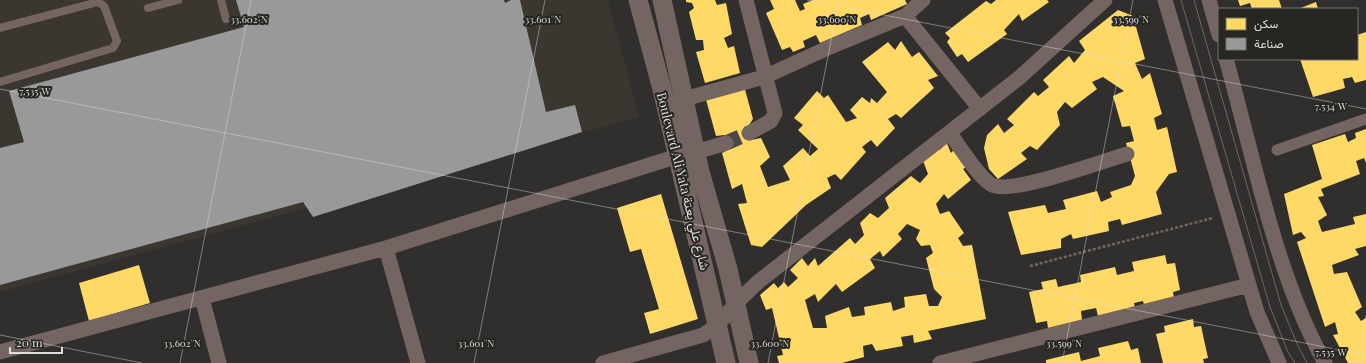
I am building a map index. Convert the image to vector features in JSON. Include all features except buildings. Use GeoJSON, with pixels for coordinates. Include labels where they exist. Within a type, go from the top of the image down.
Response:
{"type":"FeatureCollection","features":[{"type":"Feature","properties":{"kind":"street","name":"Boulevard Ali Yata شارع علي يعتة"},"geometry":{"type":"LineString","coordinates":[[638,0],[678,156],[726,363]]}},
{"type":"Feature","properties":{"kind":"street","name":"Boulevard Ali Yata شارع علي يعتة"},"geometry":{"type":"LineString","coordinates":[[662,0],[696,152],[736,303],[749,363]]}},
{"type":"Feature","properties":{"kind":"street"},"geometry":{"type":"LineString","coordinates":[[746,0],[764,77],[775,113],[771,121],[749,133]]}},
{"type":"Feature","properties":{"kind":"street"},"geometry":{"type":"LineString","coordinates":[[684,99],[764,77],[830,47],[905,16],[923,0]]}},
{"type":"Feature","properties":{"kind":"street"},"geometry":{"type":"LineString","coordinates":[[603,363],[687,341],[703,335],[718,325],[736,303],[758,282],[980,109],[1030,68],[1105,0]]}},
{"type":"Feature","properties":{"kind":"street"},"geometry":{"type":"LineString","coordinates":[[1165,0],[1257,312],[1279,363]]}},
{"type":"Feature","properties":{"kind":"street"},"geometry":{"type":"LineString","coordinates":[[1209,0],[1218,32]]}},
{"type":"Feature","properties":{"kind":"street"},"geometry":{"type":"LineString","coordinates":[[905,16],[980,109]]}},
{"type":"Feature","properties":{"kind":"street"},"geometry":{"type":"LineString","coordinates":[[1226,60],[1278,244],[1298,304],[1326,363]]}},
{"type":"Feature","properties":{"kind":"street"},"geometry":{"type":"LineString","coordinates":[[1277,150],[1366,119]]}},
{"type":"Feature","properties":{"kind":"street"},"geometry":{"type":"LineString","coordinates":[[950,133],[986,181],[996,187],[1001,188],[1026,184],[1127,154]]}},
{"type":"Feature","properties":{"kind":"street"},"geometry":{"type":"LineString","coordinates":[[696,152],[726,143]]}},
{"type":"Feature","properties":{"kind":"street"},"geometry":{"type":"LineString","coordinates":[[0,352],[386,248],[678,156]]}},
{"type":"Feature","properties":{"kind":"street"},"geometry":{"type":"LineString","coordinates":[[386,248],[418,363]]}},
{"type":"Feature","properties":{"kind":"street"},"geometry":{"type":"LineString","coordinates":[[940,363],[1249,284]]}},
{"type":"Feature","properties":{"kind":"street"},"geometry":{"type":"LineString","coordinates":[[202,298],[219,363]]}},
{"type":"Feature","properties":{"kind":"lane"},"geometry":{"type":"LineString","coordinates":[[148,8],[178,0]]}},
{"type":"Feature","properties":{"kind":"lane"},"geometry":{"type":"LineString","coordinates":[[221,0],[226,19]]}},
{"type":"Feature","properties":{"kind":"lane"},"geometry":{"type":"LineString","coordinates":[[0,28],[98,2],[104,6],[116,41],[113,48],[0,82]]}},
{"type":"Feature","properties":{"kind":"path"},"geometry":{"type":"LineString","coordinates":[[1030,266],[1228,214]]}},
{"type":"Feature","properties":{"kind":"shaded area"},"geometry":{"type":"Polygon","coordinates":[[[0,0],[608,0],[639,117],[0,292],[0,0]]]}},
{"type":"Feature","properties":{"kind":"tunnel"},"geometry":{"type":"LineString","coordinates":[[726,143],[749,133]]}},
{"type":"Feature","properties":{"kind":"tram line"},"geometry":{"type":"LineString","coordinates":[[1181,0],[1270,307],[1288,352],[1295,363]]}},
{"type":"Feature","properties":{"kind":"tram line"},"geometry":{"type":"LineString","coordinates":[[1194,0],[1281,305],[1298,346],[1307,363]]}}]}
